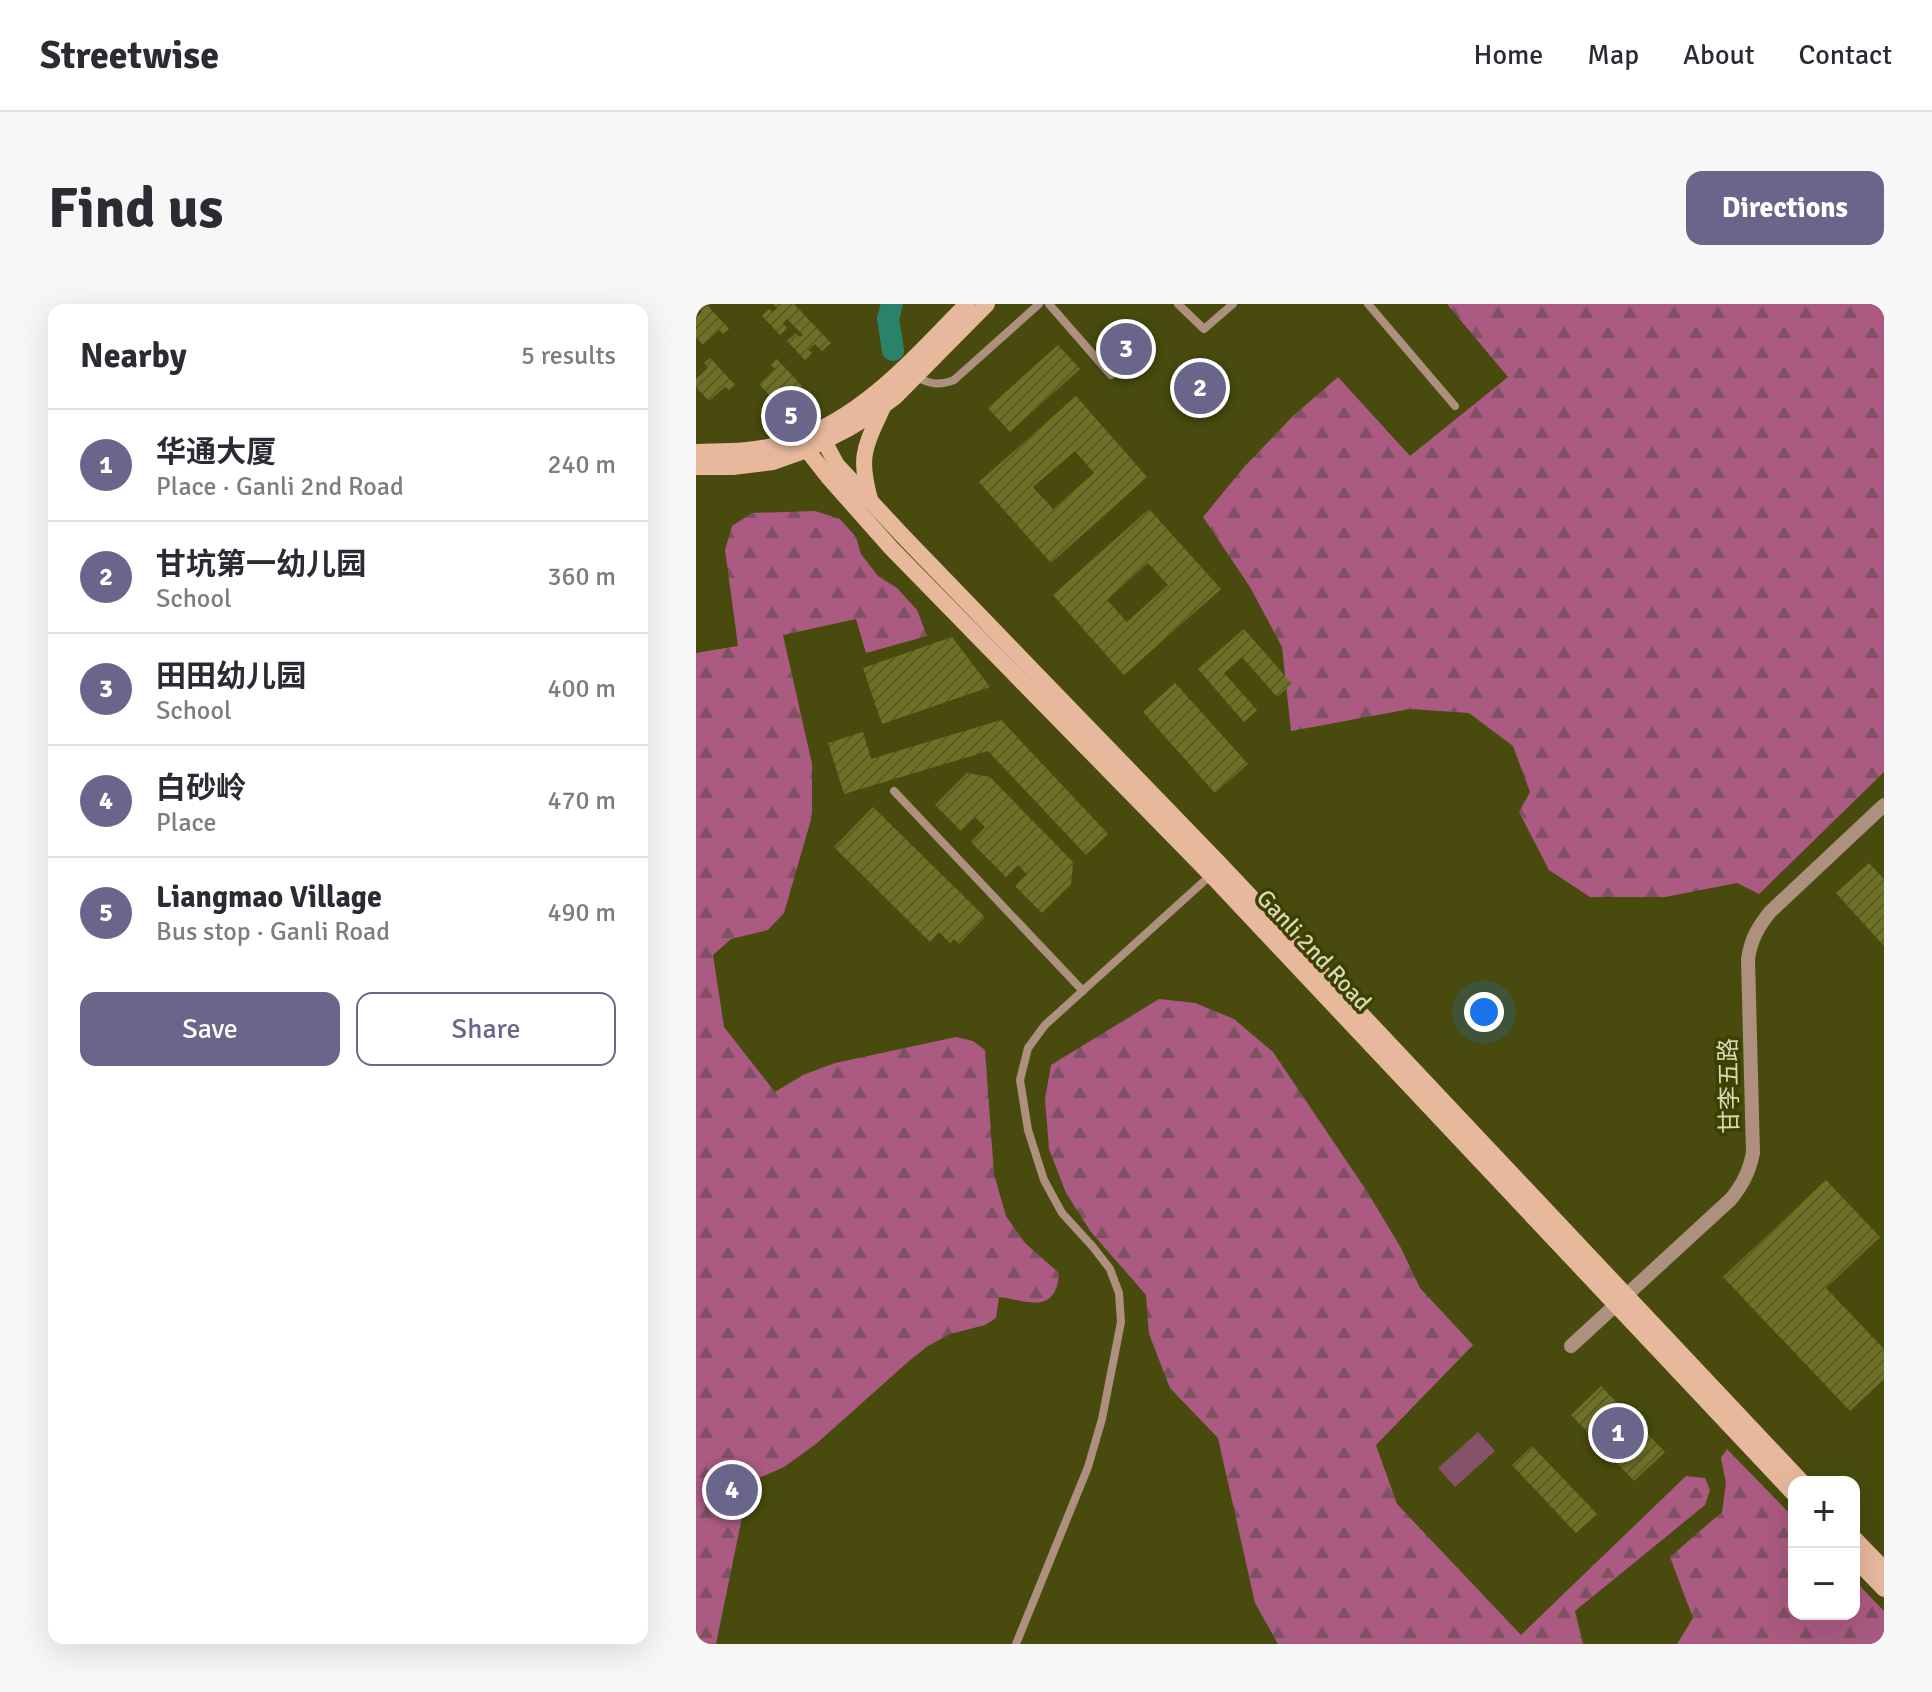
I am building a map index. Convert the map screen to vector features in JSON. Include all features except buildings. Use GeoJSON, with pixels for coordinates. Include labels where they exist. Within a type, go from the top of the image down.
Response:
{"type":"FeatureCollection","features":[{"type":"Feature","properties":{"kind":"main road"},"geometry":{"type":"LineString","coordinates":[[821,436],[885,386],[967,304]]}},
{"type":"Feature","properties":{"kind":"main road"},"geometry":{"type":"LineString","coordinates":[[696,467],[773,462],[821,436],[848,429],[883,407],[987,304]]}},
{"type":"Feature","properties":{"kind":"main road"},"geometry":{"type":"LineString","coordinates":[[870,500],[863,475],[864,451],[883,407]]}},
{"type":"Feature","properties":{"kind":"main road","name":"Ganli 2nd Road"},"geometry":{"type":"LineString","coordinates":[[821,436],[837,465],[1216,870],[1621,1300],[1796,1476]]}},
{"type":"Feature","properties":{"kind":"main road"},"geometry":{"type":"LineString","coordinates":[[696,452],[805,444]]}},
{"type":"Feature","properties":{"kind":"main road","name":"Ganli 2nd Road"},"geometry":{"type":"LineString","coordinates":[[805,444],[829,478],[891,548],[1216,870]]}},
{"type":"Feature","properties":{"kind":"main road","name":"Ganli 2nd Road"},"geometry":{"type":"LineString","coordinates":[[1621,1300],[1788,1487]]}},
{"type":"Feature","properties":{"kind":"main road"},"geometry":{"type":"LineString","coordinates":[[1860,1546],[1882,1573]]}},
{"type":"Feature","properties":{"kind":"main road"},"geometry":{"type":"LineString","coordinates":[[1860,1561],[1882,1573]]}},
{"type":"Feature","properties":{"kind":"street"},"geometry":{"type":"LineString","coordinates":[[915,377],[942,385],[954,380],[1039,304]]}},
{"type":"Feature","properties":{"kind":"street"},"geometry":{"type":"LineString","coordinates":[[1049,304],[1111,375]]}},
{"type":"Feature","properties":{"kind":"street"},"geometry":{"type":"LineString","coordinates":[[1178,304],[1204,329],[1233,304]]}},
{"type":"Feature","properties":{"kind":"street"},"geometry":{"type":"LineString","coordinates":[[1368,304],[1455,406]]}},
{"type":"Feature","properties":{"kind":"street"},"geometry":{"type":"LineString","coordinates":[[894,791],[1083,991]]}},
{"type":"Feature","properties":{"kind":"street","name":"甘李五路"},"geometry":{"type":"LineString","coordinates":[[1571,1346],[1742,1186],[1750,1170],[1753,1153],[1748,959],[1751,943],[1757,928],[1770,912],[1884,805]]}},
{"type":"Feature","properties":{"kind":"street"},"geometry":{"type":"LineString","coordinates":[[1016,1644],[1088,1467],[1102,1419],[1121,1322],[1119,1293],[1110,1269],[1062,1213],[1044,1180],[1028,1130],[1020,1080],[1028,1048],[1045,1025],[1216,870]]}},
{"type":"Feature","properties":{"kind":"shaded area"},"geometry":{"type":"Polygon","coordinates":[[[1478,1432],[1495,1451],[1455,1487],[1438,1468],[1478,1432]]]}},
{"type":"Feature","properties":{"kind":"green space"},"geometry":{"type":"Polygon","coordinates":[[[1447,304],[1884,304],[1884,772],[1759,894],[1737,883],[1665,897],[1590,897],[1549,870],[1519,812],[1530,792],[1513,746],[1469,713],[1410,709],[1291,731],[1282,647],[1250,587],[1203,517],[1245,466],[1293,416],[1338,377],[1410,456],[1508,377],[1447,304]]]}},
{"type":"Feature","properties":{"kind":"green space"},"geometry":{"type":"Polygon","coordinates":[[[815,511],[840,519],[856,537],[861,554],[878,576],[897,588],[917,610],[927,636],[866,653],[856,619],[783,635],[812,764],[812,816],[784,913],[768,930],[731,939],[713,955],[724,1027],[775,1092],[803,1075],[835,1063],[956,1037],[973,1041],[985,1050],[994,1174],[1006,1216],[1025,1243],[1059,1273],[1053,1295],[1047,1300],[1030,1302],[999,1297],[996,1318],[985,1325],[950,1334],[928,1346],[816,1444],[784,1467],[759,1478],[745,1503],[716,1644],[696,1644],[696,653],[738,646],[725,550],[732,526],[752,513],[815,511]]]}},
{"type":"Feature","properties":{"kind":"green space"},"geometry":{"type":"Polygon","coordinates":[[[1159,999],[1195,1003],[1234,1019],[1273,1052],[1368,1193],[1401,1248],[1420,1288],[1473,1345],[1376,1445],[1397,1504],[1521,1635],[1686,1476],[1705,1478],[1710,1490],[1705,1505],[1575,1611],[1583,1644],[1278,1644],[1255,1603],[1218,1438],[1170,1388],[1149,1334],[1146,1295],[1091,1232],[1066,1193],[1049,1149],[1045,1099],[1051,1065],[1159,999]]]}},
{"type":"Feature","properties":{"kind":"green space"},"geometry":{"type":"Polygon","coordinates":[[[1727,1449],[1788,1512],[1788,1620],[1860,1620],[1860,1586],[1884,1611],[1884,1644],[1677,1644],[1693,1618],[1670,1557],[1722,1512],[1726,1483],[1721,1458],[1727,1449]]]}},
{"type":"Feature","properties":{"kind":"waterway"},"geometry":{"type":"LineString","coordinates":[[892,304],[888,319],[893,350]]}},
{"type":"Feature","properties":{"kind":"place","name":"田田幼儿园"},"geometry":{"type":"Point","coordinates":[1126,349]}},
{"type":"Feature","properties":{"kind":"place","name":"甘坑第一幼儿园"},"geometry":{"type":"Point","coordinates":[1200,388]}},
{"type":"Feature","properties":{"kind":"place","name":"Liangmao Village"},"geometry":{"type":"Point","coordinates":[791,416]}},
{"type":"Feature","properties":{"kind":"place","name":"华通大厦"},"geometry":{"type":"Point","coordinates":[1618,1433]}},
{"type":"Feature","properties":{"kind":"place","name":"白砂岭"},"geometry":{"type":"Point","coordinates":[732,1490]}}]}
